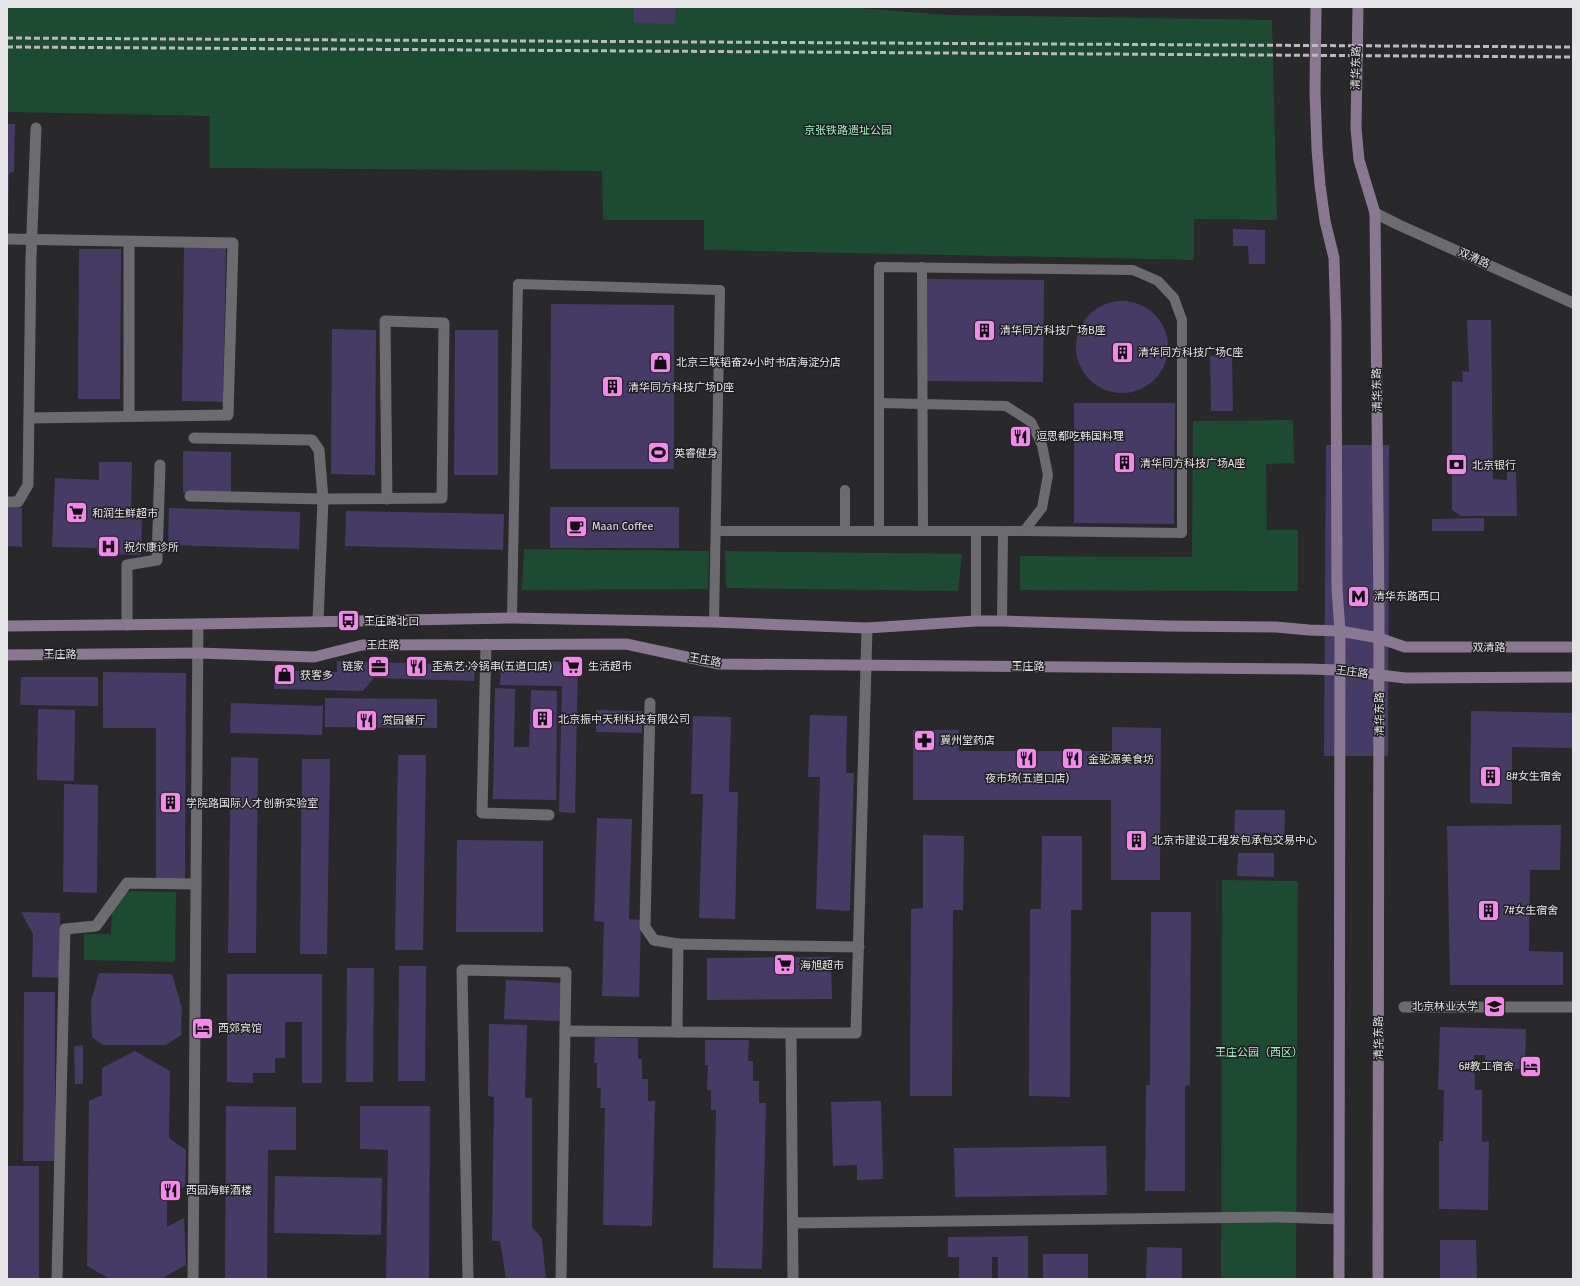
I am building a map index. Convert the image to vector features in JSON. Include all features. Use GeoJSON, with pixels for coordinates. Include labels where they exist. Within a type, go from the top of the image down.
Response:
{"type":"FeatureCollection","features":[{"type":"Feature","properties":{"kind":"main road","name":"清华东路"},"geometry":{"type":"LineString","coordinates":[[1358,7],[1356,128],[1359,160],[1375,213],[1379,638],[1378,1279]]}},
{"type":"Feature","properties":{"kind":"main road"},"geometry":{"type":"LineString","coordinates":[[1315,8],[1317,149],[1325,221],[1334,258],[1336,325],[1336,589],[1340,631],[1338,1279]]}},
{"type":"Feature","properties":{"kind":"main road"},"geometry":{"type":"LineString","coordinates":[[7,626],[512,618],[714,622],[867,628],[976,621],[1002,621],[1168,626],[1276,627],[1340,631],[1379,638]]}},
{"type":"Feature","properties":{"kind":"main road","name":"双清路"},"geometry":{"type":"LineString","coordinates":[[1379,638],[1405,647],[1573,647]]}},
{"type":"Feature","properties":{"kind":"main road","name":"王庄路"},"geometry":{"type":"LineString","coordinates":[[7,655],[198,653],[314,657],[362,645],[626,644],[719,664],[867,666],[1123,666],[1339,670],[1405,678],[1573,677]]}},
{"type":"Feature","properties":{"kind":"street"},"geometry":{"type":"LineString","coordinates":[[7,502],[18,502],[28,485],[31,240],[36,128]]}},
{"type":"Feature","properties":{"kind":"street","name":"双清路"},"geometry":{"type":"LineString","coordinates":[[1375,213],[1573,302]]}},
{"type":"Feature","properties":{"kind":"street"},"geometry":{"type":"LineString","coordinates":[[7,239],[233,243],[228,415],[29,418]]}},
{"type":"Feature","properties":{"kind":"street"},"geometry":{"type":"LineString","coordinates":[[129,416],[130,242]]}},
{"type":"Feature","properties":{"kind":"street"},"geometry":{"type":"LineString","coordinates":[[190,496],[323,498],[386,498],[442,498],[444,323],[385,321],[386,498]]}},
{"type":"Feature","properties":{"kind":"street"},"geometry":{"type":"LineString","coordinates":[[194,438],[312,440],[319,450],[323,498],[318,621]]}},
{"type":"Feature","properties":{"kind":"street"},"geometry":{"type":"LineString","coordinates":[[126,625],[127,565],[157,560],[160,465]]}},
{"type":"Feature","properties":{"kind":"street"},"geometry":{"type":"LineString","coordinates":[[193,1279],[198,624]]}},
{"type":"Feature","properties":{"kind":"street"},"geometry":{"type":"LineString","coordinates":[[565,1031],[856,1034],[867,628]]}},
{"type":"Feature","properties":{"kind":"street"},"geometry":{"type":"LineString","coordinates":[[486,644],[482,813],[549,815]]}},
{"type":"Feature","properties":{"kind":"street"},"geometry":{"type":"LineString","coordinates":[[650,703],[646,928],[654,940],[678,944],[859,947]]}},
{"type":"Feature","properties":{"kind":"street"},"geometry":{"type":"LineString","coordinates":[[57,1279],[65,929],[96,926],[127,883],[196,884]]}},
{"type":"Feature","properties":{"kind":"street"},"geometry":{"type":"LineString","coordinates":[[677,1032],[678,944]]}},
{"type":"Feature","properties":{"kind":"street"},"geometry":{"type":"LineString","coordinates":[[468,1279],[462,970],[566,972],[561,1279]]}},
{"type":"Feature","properties":{"kind":"street"},"geometry":{"type":"LineString","coordinates":[[1404,1007],[1573,1007]]}},
{"type":"Feature","properties":{"kind":"street"},"geometry":{"type":"LineString","coordinates":[[791,1033],[793,1279]]}},
{"type":"Feature","properties":{"kind":"street"},"geometry":{"type":"LineString","coordinates":[[793,1224],[1280,1217],[1338,1219]]}},
{"type":"Feature","properties":{"kind":"lane"},"geometry":{"type":"LineString","coordinates":[[716,531],[1003,532],[1024,531],[1182,533],[1182,320],[1174,298],[1158,281],[1133,270],[879,267],[879,531]]}},
{"type":"Feature","properties":{"kind":"lane"},"geometry":{"type":"LineString","coordinates":[[922,268],[923,531]]}},
{"type":"Feature","properties":{"kind":"lane"},"geometry":{"type":"LineString","coordinates":[[512,618],[518,284],[720,290],[714,622]]}},
{"type":"Feature","properties":{"kind":"lane"},"geometry":{"type":"LineString","coordinates":[[879,404],[1006,406],[1031,422],[1042,445],[1048,476],[1042,508],[1024,531]]}},
{"type":"Feature","properties":{"kind":"lane"},"geometry":{"type":"LineString","coordinates":[[845,490],[845,531]]}},
{"type":"Feature","properties":{"kind":"lane"},"geometry":{"type":"LineString","coordinates":[[976,532],[976,621]]}},
{"type":"Feature","properties":{"kind":"lane"},"geometry":{"type":"LineString","coordinates":[[1002,621],[1003,532]]}},
{"type":"Feature","properties":{"kind":"green space","name":"京张铁路遗址公园"},"geometry":{"type":"Polygon","coordinates":[[[7,7],[846,7],[950,15],[1272,20],[1277,220],[1194,219],[1194,260],[704,250],[704,220],[603,220],[602,171],[210,168],[210,116],[7,112],[7,7]]]}},
{"type":"Feature","properties":{"kind":"green space"},"geometry":{"type":"Polygon","coordinates":[[[1293,420],[1294,463],[1266,464],[1267,530],[1298,530],[1298,591],[1020,590],[1020,556],[1192,557],[1193,421],[1293,420]]]}},
{"type":"Feature","properties":{"kind":"green space"},"geometry":{"type":"Polygon","coordinates":[[[524,549],[709,551],[708,589],[522,590],[524,549]]]}},
{"type":"Feature","properties":{"kind":"green space"},"geometry":{"type":"Polygon","coordinates":[[[725,551],[962,554],[958,591],[726,588],[725,551]]]}},
{"type":"Feature","properties":{"kind":"green space","name":"王庄公园（西区）"},"geometry":{"type":"Polygon","coordinates":[[[1222,880],[1298,881],[1296,1279],[1221,1279],[1222,880]]]}},
{"type":"Feature","properties":{"kind":"green space"},"geometry":{"type":"Polygon","coordinates":[[[126,891],[176,892],[175,962],[84,960],[84,934],[111,934],[112,905],[126,891]]]}},
{"type":"Feature","properties":{"kind":"building"},"geometry":{"type":"Polygon","coordinates":[[[634,7],[676,7],[675,24],[634,23],[634,7]]]}},
{"type":"Feature","properties":{"kind":"building"},"geometry":{"type":"Polygon","coordinates":[[[7,124],[15,124],[14,172],[9,173],[8,227],[7,227],[7,124]]]}},
{"type":"Feature","properties":{"kind":"building"},"geometry":{"type":"Polygon","coordinates":[[[1233,229],[1265,230],[1265,264],[1249,264],[1248,246],[1233,246],[1233,229]]]}},
{"type":"Feature","properties":{"kind":"building"},"geometry":{"type":"Polygon","coordinates":[[[184,244],[226,245],[223,402],[182,401],[184,244]]]}},
{"type":"Feature","properties":{"kind":"building"},"geometry":{"type":"Polygon","coordinates":[[[79,249],[121,249],[120,399],[78,399],[79,249]]]}},
{"type":"Feature","properties":{"kind":"building","name":"清华同方科技广场B座"},"geometry":{"type":"Polygon","coordinates":[[[927,279],[1044,280],[1043,382],[926,381],[927,279]]]}},
{"type":"Feature","properties":{"kind":"building","name":"清华同方科技广场C座"},"geometry":{"type":"Polygon","coordinates":[[[1122,301],[1140,304],[1155,314],[1165,329],[1168,347],[1165,365],[1155,380],[1140,390],[1122,393],[1104,390],[1089,380],[1079,365],[1076,347],[1079,329],[1089,314],[1104,304],[1122,301]]]}},
{"type":"Feature","properties":{"kind":"building","name":"清华同方科技广场D座"},"geometry":{"type":"Polygon","coordinates":[[[551,304],[674,305],[674,469],[550,469],[551,304]]]}},
{"type":"Feature","properties":{"kind":"building"},"geometry":{"type":"Polygon","coordinates":[[[1467,320],[1491,320],[1493,479],[1507,480],[1507,472],[1516,472],[1517,516],[1461,516],[1452,510],[1452,381],[1463,382],[1462,371],[1469,372],[1467,320]]]}},
{"type":"Feature","properties":{"kind":"building"},"geometry":{"type":"Polygon","coordinates":[[[332,329],[376,330],[375,475],[331,474],[332,329]]]}},
{"type":"Feature","properties":{"kind":"building"},"geometry":{"type":"Polygon","coordinates":[[[455,330],[498,330],[498,475],[454,475],[455,330]]]}},
{"type":"Feature","properties":{"kind":"building"},"geometry":{"type":"Polygon","coordinates":[[[1210,356],[1232,356],[1233,411],[1211,411],[1210,356]]]}},
{"type":"Feature","properties":{"kind":"building","name":"清华同方科技广场A座"},"geometry":{"type":"Polygon","coordinates":[[[1074,403],[1175,403],[1174,524],[1074,523],[1074,403]]]}},
{"type":"Feature","properties":{"kind":"building"},"geometry":{"type":"Polygon","coordinates":[[[1326,445],[1389,445],[1388,756],[1324,756],[1326,445]]]}},
{"type":"Feature","properties":{"kind":"building"},"geometry":{"type":"Polygon","coordinates":[[[183,451],[231,452],[231,494],[183,493],[183,451]]]}},
{"type":"Feature","properties":{"kind":"building"},"geometry":{"type":"Polygon","coordinates":[[[99,462],[132,462],[131,518],[142,518],[141,555],[97,554],[97,548],[52,547],[55,478],[99,480],[99,462]]]}},
{"type":"Feature","properties":{"kind":"building"},"geometry":{"type":"Polygon","coordinates":[[[550,507],[679,507],[679,548],[550,548],[550,507]]]}},
{"type":"Feature","properties":{"kind":"building"},"geometry":{"type":"Polygon","coordinates":[[[7,508],[22,508],[22,547],[7,546],[7,508]]]}},
{"type":"Feature","properties":{"kind":"building"},"geometry":{"type":"Polygon","coordinates":[[[169,508],[300,512],[299,549],[168,545],[169,508]]]}},
{"type":"Feature","properties":{"kind":"building"},"geometry":{"type":"Polygon","coordinates":[[[346,511],[504,514],[503,550],[345,546],[346,511]]]}},
{"type":"Feature","properties":{"kind":"building"},"geometry":{"type":"Polygon","coordinates":[[[1484,518],[1484,531],[1432,531],[1432,519],[1484,518]]]}},
{"type":"Feature","properties":{"kind":"building"},"geometry":{"type":"Polygon","coordinates":[[[337,661],[475,665],[474,681],[374,678],[363,691],[274,689],[275,670],[337,672],[337,661]]]}},
{"type":"Feature","properties":{"kind":"building"},"geometry":{"type":"Polygon","coordinates":[[[501,661],[578,662],[575,813],[559,812],[562,686],[500,685],[501,661]]]}},
{"type":"Feature","properties":{"kind":"building","name":"学院路国际人才创新实验室"},"geometry":{"type":"Polygon","coordinates":[[[103,672],[186,673],[185,879],[156,879],[156,728],[103,728],[103,672]]]}},
{"type":"Feature","properties":{"kind":"building"},"geometry":{"type":"Polygon","coordinates":[[[21,677],[98,677],[98,706],[20,705],[21,677]]]}},
{"type":"Feature","properties":{"kind":"building","name":"北京振中天利科技有限公司"},"geometry":{"type":"Polygon","coordinates":[[[495,688],[515,689],[514,747],[529,747],[531,690],[557,691],[556,800],[493,799],[495,688]]]}},
{"type":"Feature","properties":{"kind":"building"},"geometry":{"type":"Polygon","coordinates":[[[325,698],[437,699],[437,728],[325,727],[325,698]]]}},
{"type":"Feature","properties":{"kind":"building"},"geometry":{"type":"Polygon","coordinates":[[[231,703],[323,706],[322,735],[230,733],[231,703]]]}},
{"type":"Feature","properties":{"kind":"building"},"geometry":{"type":"Polygon","coordinates":[[[38,709],[75,710],[74,781],[37,780],[38,709]]]}},
{"type":"Feature","properties":{"kind":"building"},"geometry":{"type":"Polygon","coordinates":[[[596,710],[642,711],[642,733],[596,732],[596,710]]]}},
{"type":"Feature","properties":{"kind":"building","name":"8#女生宿舍"},"geometry":{"type":"Polygon","coordinates":[[[1471,711],[1573,713],[1573,748],[1512,747],[1512,804],[1470,803],[1471,711]]]}},
{"type":"Feature","properties":{"kind":"building"},"geometry":{"type":"Polygon","coordinates":[[[810,715],[847,716],[846,773],[854,773],[850,911],[816,909],[820,777],[808,777],[810,715]]]}},
{"type":"Feature","properties":{"kind":"building"},"geometry":{"type":"Polygon","coordinates":[[[693,716],[731,717],[729,792],[738,792],[735,919],[699,918],[703,794],[691,794],[693,716]]]}},
{"type":"Feature","properties":{"kind":"building"},"geometry":{"type":"Polygon","coordinates":[[[1112,727],[1161,728],[1160,880],[1111,880],[1111,800],[913,800],[913,730],[959,730],[959,751],[1112,751],[1112,727]]]}},
{"type":"Feature","properties":{"kind":"building"},"geometry":{"type":"Polygon","coordinates":[[[398,755],[426,755],[423,950],[395,950],[398,755]]]}},
{"type":"Feature","properties":{"kind":"building"},"geometry":{"type":"Polygon","coordinates":[[[231,757],[258,758],[256,953],[228,953],[231,757]]]}},
{"type":"Feature","properties":{"kind":"building"},"geometry":{"type":"Polygon","coordinates":[[[302,759],[330,759],[327,954],[300,954],[302,759]]]}},
{"type":"Feature","properties":{"kind":"building"},"geometry":{"type":"Polygon","coordinates":[[[64,784],[98,785],[97,893],[63,892],[64,784]]]}},
{"type":"Feature","properties":{"kind":"building"},"geometry":{"type":"Polygon","coordinates":[[[1235,810],[1285,810],[1284,843],[1269,843],[1270,833],[1260,832],[1259,842],[1234,842],[1235,810]]]}},
{"type":"Feature","properties":{"kind":"building"},"geometry":{"type":"Polygon","coordinates":[[[597,818],[632,819],[629,919],[641,920],[639,997],[602,996],[604,922],[594,921],[597,818]]]}},
{"type":"Feature","properties":{"kind":"building","name":"7#女生宿舍"},"geometry":{"type":"Polygon","coordinates":[[[1561,825],[1560,870],[1530,870],[1529,951],[1563,952],[1563,985],[1450,985],[1447,826],[1561,825]]]}},
{"type":"Feature","properties":{"kind":"building"},"geometry":{"type":"Polygon","coordinates":[[[923,835],[964,836],[963,910],[953,910],[952,1096],[910,1096],[911,909],[923,908],[923,835]]]}},
{"type":"Feature","properties":{"kind":"building"},"geometry":{"type":"Polygon","coordinates":[[[1042,836],[1082,836],[1082,910],[1071,910],[1070,1097],[1029,1096],[1030,909],[1041,909],[1042,836]]]}},
{"type":"Feature","properties":{"kind":"building"},"geometry":{"type":"Polygon","coordinates":[[[457,840],[543,841],[543,932],[456,932],[457,840]]]}},
{"type":"Feature","properties":{"kind":"building"},"geometry":{"type":"Polygon","coordinates":[[[1238,853],[1274,853],[1274,877],[1237,876],[1238,853]]]}},
{"type":"Feature","properties":{"kind":"building"},"geometry":{"type":"Polygon","coordinates":[[[21,912],[60,913],[59,978],[32,977],[33,934],[21,912]]]}},
{"type":"Feature","properties":{"kind":"building"},"geometry":{"type":"Polygon","coordinates":[[[1151,912],[1191,912],[1190,1085],[1185,1086],[1185,1191],[1145,1191],[1146,1085],[1150,1085],[1151,912]]]}},
{"type":"Feature","properties":{"kind":"building"},"geometry":{"type":"Polygon","coordinates":[[[831,957],[832,999],[707,1000],[707,958],[831,957]]]}},
{"type":"Feature","properties":{"kind":"building"},"geometry":{"type":"Polygon","coordinates":[[[399,966],[426,966],[425,1081],[398,1081],[399,966]]]}},
{"type":"Feature","properties":{"kind":"building"},"geometry":{"type":"Polygon","coordinates":[[[347,968],[374,968],[373,1082],[346,1082],[347,968]]]}},
{"type":"Feature","properties":{"kind":"building"},"geometry":{"type":"Polygon","coordinates":[[[99,973],[172,974],[182,1008],[181,1035],[166,1045],[103,1045],[92,1037],[91,1001],[99,973]]]}},
{"type":"Feature","properties":{"kind":"building"},"geometry":{"type":"Polygon","coordinates":[[[227,974],[322,974],[322,1083],[302,1083],[302,1022],[285,1022],[285,1058],[275,1058],[275,1073],[253,1073],[253,1083],[227,1082],[227,974]]]}},
{"type":"Feature","properties":{"kind":"building"},"geometry":{"type":"Polygon","coordinates":[[[506,980],[563,983],[562,1021],[504,1019],[506,980]]]}},
{"type":"Feature","properties":{"kind":"building"},"geometry":{"type":"Polygon","coordinates":[[[24,992],[55,992],[55,1161],[23,1161],[24,992]]]}},
{"type":"Feature","properties":{"kind":"building"},"geometry":{"type":"Polygon","coordinates":[[[489,1024],[527,1025],[525,1098],[532,1098],[532,1227],[542,1239],[546,1279],[506,1279],[500,1241],[492,1241],[494,1097],[488,1096],[489,1024]]]}},
{"type":"Feature","properties":{"kind":"building"},"geometry":{"type":"Polygon","coordinates":[[[1440,1027],[1526,1029],[1525,1069],[1486,1069],[1485,1055],[1474,1055],[1475,1090],[1482,1090],[1482,1142],[1489,1141],[1488,1210],[1439,1209],[1439,1141],[1443,1141],[1444,1090],[1438,1090],[1440,1027]]]}},
{"type":"Feature","properties":{"kind":"building"},"geometry":{"type":"Polygon","coordinates":[[[595,1037],[638,1038],[638,1059],[642,1059],[642,1079],[648,1079],[648,1101],[655,1101],[652,1226],[603,1225],[605,1108],[600,1108],[601,1088],[597,1088],[597,1063],[594,1063],[595,1037]]]}},
{"type":"Feature","properties":{"kind":"building"},"geometry":{"type":"Polygon","coordinates":[[[705,1040],[749,1040],[748,1061],[753,1061],[753,1081],[759,1081],[759,1103],[766,1103],[762,1269],[713,1268],[716,1110],[711,1110],[711,1090],[707,1090],[708,1065],[705,1065],[705,1040]]]}},
{"type":"Feature","properties":{"kind":"building"},"geometry":{"type":"Polygon","coordinates":[[[83,1045],[83,1084],[75,1084],[74,1046],[83,1045]]]}},
{"type":"Feature","properties":{"kind":"building"},"geometry":{"type":"Polygon","coordinates":[[[135,1051],[170,1071],[169,1138],[186,1150],[185,1186],[167,1199],[167,1227],[184,1218],[186,1265],[161,1279],[110,1279],[87,1266],[89,1101],[102,1095],[102,1068],[135,1051]]]}},
{"type":"Feature","properties":{"kind":"building"},"geometry":{"type":"Polygon","coordinates":[[[881,1101],[883,1179],[857,1180],[857,1165],[833,1166],[831,1102],[881,1101]]]}},
{"type":"Feature","properties":{"kind":"building"},"geometry":{"type":"Polygon","coordinates":[[[226,1106],[296,1107],[296,1150],[268,1150],[267,1279],[225,1279],[226,1106]]]}},
{"type":"Feature","properties":{"kind":"building"},"geometry":{"type":"Polygon","coordinates":[[[360,1106],[430,1106],[429,1279],[386,1279],[388,1150],[360,1149],[360,1106]]]}},
{"type":"Feature","properties":{"kind":"building"},"geometry":{"type":"Polygon","coordinates":[[[1106,1146],[1107,1195],[955,1197],[954,1148],[1106,1146]]]}},
{"type":"Feature","properties":{"kind":"building"},"geometry":{"type":"Polygon","coordinates":[[[8,1166],[39,1166],[39,1279],[8,1279],[8,1166]]]}},
{"type":"Feature","properties":{"kind":"building"},"geometry":{"type":"Polygon","coordinates":[[[275,1176],[382,1178],[381,1235],[274,1233],[275,1176]]]}},
{"type":"Feature","properties":{"kind":"building"},"geometry":{"type":"Polygon","coordinates":[[[1028,1236],[1028,1279],[998,1279],[998,1257],[992,1257],[992,1279],[959,1279],[959,1257],[948,1257],[948,1237],[1028,1236]]]}},
{"type":"Feature","properties":{"kind":"building"},"geometry":{"type":"Polygon","coordinates":[[[1440,1240],[1476,1240],[1477,1279],[1440,1279],[1440,1240]]]}},
{"type":"Feature","properties":{"kind":"building"},"geometry":{"type":"Polygon","coordinates":[[[1147,1247],[1182,1248],[1182,1279],[1146,1279],[1147,1247]]]}},
{"type":"Feature","properties":{"kind":"building"},"geometry":{"type":"Polygon","coordinates":[[[1043,1254],[1088,1254],[1088,1279],[1043,1279],[1043,1254]]]}},
{"type":"Feature","properties":{"kind":"railway"},"geometry":{"type":"LineString","coordinates":[[7,38],[1573,47]]}},
{"type":"Feature","properties":{"kind":"railway"},"geometry":{"type":"LineString","coordinates":[[7,47],[1573,57]]}},
{"type":"Feature","properties":{"kind":"place","name":"清华同方科技广场B座"},"geometry":{"type":"Point","coordinates":[985,330]}},
{"type":"Feature","properties":{"kind":"place","name":"清华同方科技广场C座"},"geometry":{"type":"Point","coordinates":[1122,352]}},
{"type":"Feature","properties":{"kind":"place","name":"北京三联韬奋24小时书店海淀分店"},"geometry":{"type":"Point","coordinates":[661,362]}},
{"type":"Feature","properties":{"kind":"place","name":"清华同方科技广场D座"},"geometry":{"type":"Point","coordinates":[612,387]}},
{"type":"Feature","properties":{"kind":"place","name":"逗思都吃韩国料理"},"geometry":{"type":"Point","coordinates":[1021,436]}},
{"type":"Feature","properties":{"kind":"place","name":"英睿健身"},"geometry":{"type":"Point","coordinates":[658,453]}},
{"type":"Feature","properties":{"kind":"place","name":"清华同方科技广场A座"},"geometry":{"type":"Point","coordinates":[1124,463]}},
{"type":"Feature","properties":{"kind":"place","name":"北京银行"},"geometry":{"type":"Point","coordinates":[1456,465]}},
{"type":"Feature","properties":{"kind":"place","name":"和润生鲜超市"},"geometry":{"type":"Point","coordinates":[76,513]}},
{"type":"Feature","properties":{"kind":"place","name":"Maan Coffee"},"geometry":{"type":"Point","coordinates":[576,526]}},
{"type":"Feature","properties":{"kind":"place","name":"祝尔康诊所"},"geometry":{"type":"Point","coordinates":[109,547]}},
{"type":"Feature","properties":{"kind":"place","name":"清华东路西口"},"geometry":{"type":"Point","coordinates":[1358,596]}},
{"type":"Feature","properties":{"kind":"place","name":"王庄路北口"},"geometry":{"type":"Point","coordinates":[348,621]}},
{"type":"Feature","properties":{"kind":"place","name":"链家"},"geometry":{"type":"Point","coordinates":[379,666]}},
{"type":"Feature","properties":{"kind":"place","name":"歪煮艺·冷锅串(五道口店)"},"geometry":{"type":"Point","coordinates":[417,666]}},
{"type":"Feature","properties":{"kind":"place","name":"生活超市"},"geometry":{"type":"Point","coordinates":[572,666]}},
{"type":"Feature","properties":{"kind":"place","name":"获客多"},"geometry":{"type":"Point","coordinates":[284,675]}},
{"type":"Feature","properties":{"kind":"place","name":"北京振中天利科技有限公司"},"geometry":{"type":"Point","coordinates":[543,719]}},
{"type":"Feature","properties":{"kind":"place","name":"赏园餐厅"},"geometry":{"type":"Point","coordinates":[367,720]}},
{"type":"Feature","properties":{"kind":"place","name":"冀州堂药店"},"geometry":{"type":"Point","coordinates":[925,740]}},
{"type":"Feature","properties":{"kind":"place","name":"夜市场(五道口店)"},"geometry":{"type":"Point","coordinates":[1027,758]}},
{"type":"Feature","properties":{"kind":"place","name":"金驼源美食坊"},"geometry":{"type":"Point","coordinates":[1072,759]}},
{"type":"Feature","properties":{"kind":"place","name":"8#女生宿舍"},"geometry":{"type":"Point","coordinates":[1491,776]}},
{"type":"Feature","properties":{"kind":"place","name":"学院路国际人才创新实验室"},"geometry":{"type":"Point","coordinates":[171,803]}},
{"type":"Feature","properties":{"kind":"place","name":"北京市建设工程发包承包交易中心"},"geometry":{"type":"Point","coordinates":[1136,840]}},
{"type":"Feature","properties":{"kind":"place","name":"7#女生宿舍"},"geometry":{"type":"Point","coordinates":[1489,910]}},
{"type":"Feature","properties":{"kind":"place","name":"海旭超市"},"geometry":{"type":"Point","coordinates":[785,965]}},
{"type":"Feature","properties":{"kind":"place","name":"北京林业大学"},"geometry":{"type":"Point","coordinates":[1494,1006]}},
{"type":"Feature","properties":{"kind":"place","name":"西郊宾馆"},"geometry":{"type":"Point","coordinates":[202,1028]}},
{"type":"Feature","properties":{"kind":"place","name":"6#教工宿舍"},"geometry":{"type":"Point","coordinates":[1530,1066]}},
{"type":"Feature","properties":{"kind":"place","name":"西园海鲜酒楼"},"geometry":{"type":"Point","coordinates":[170,1190]}}]}
